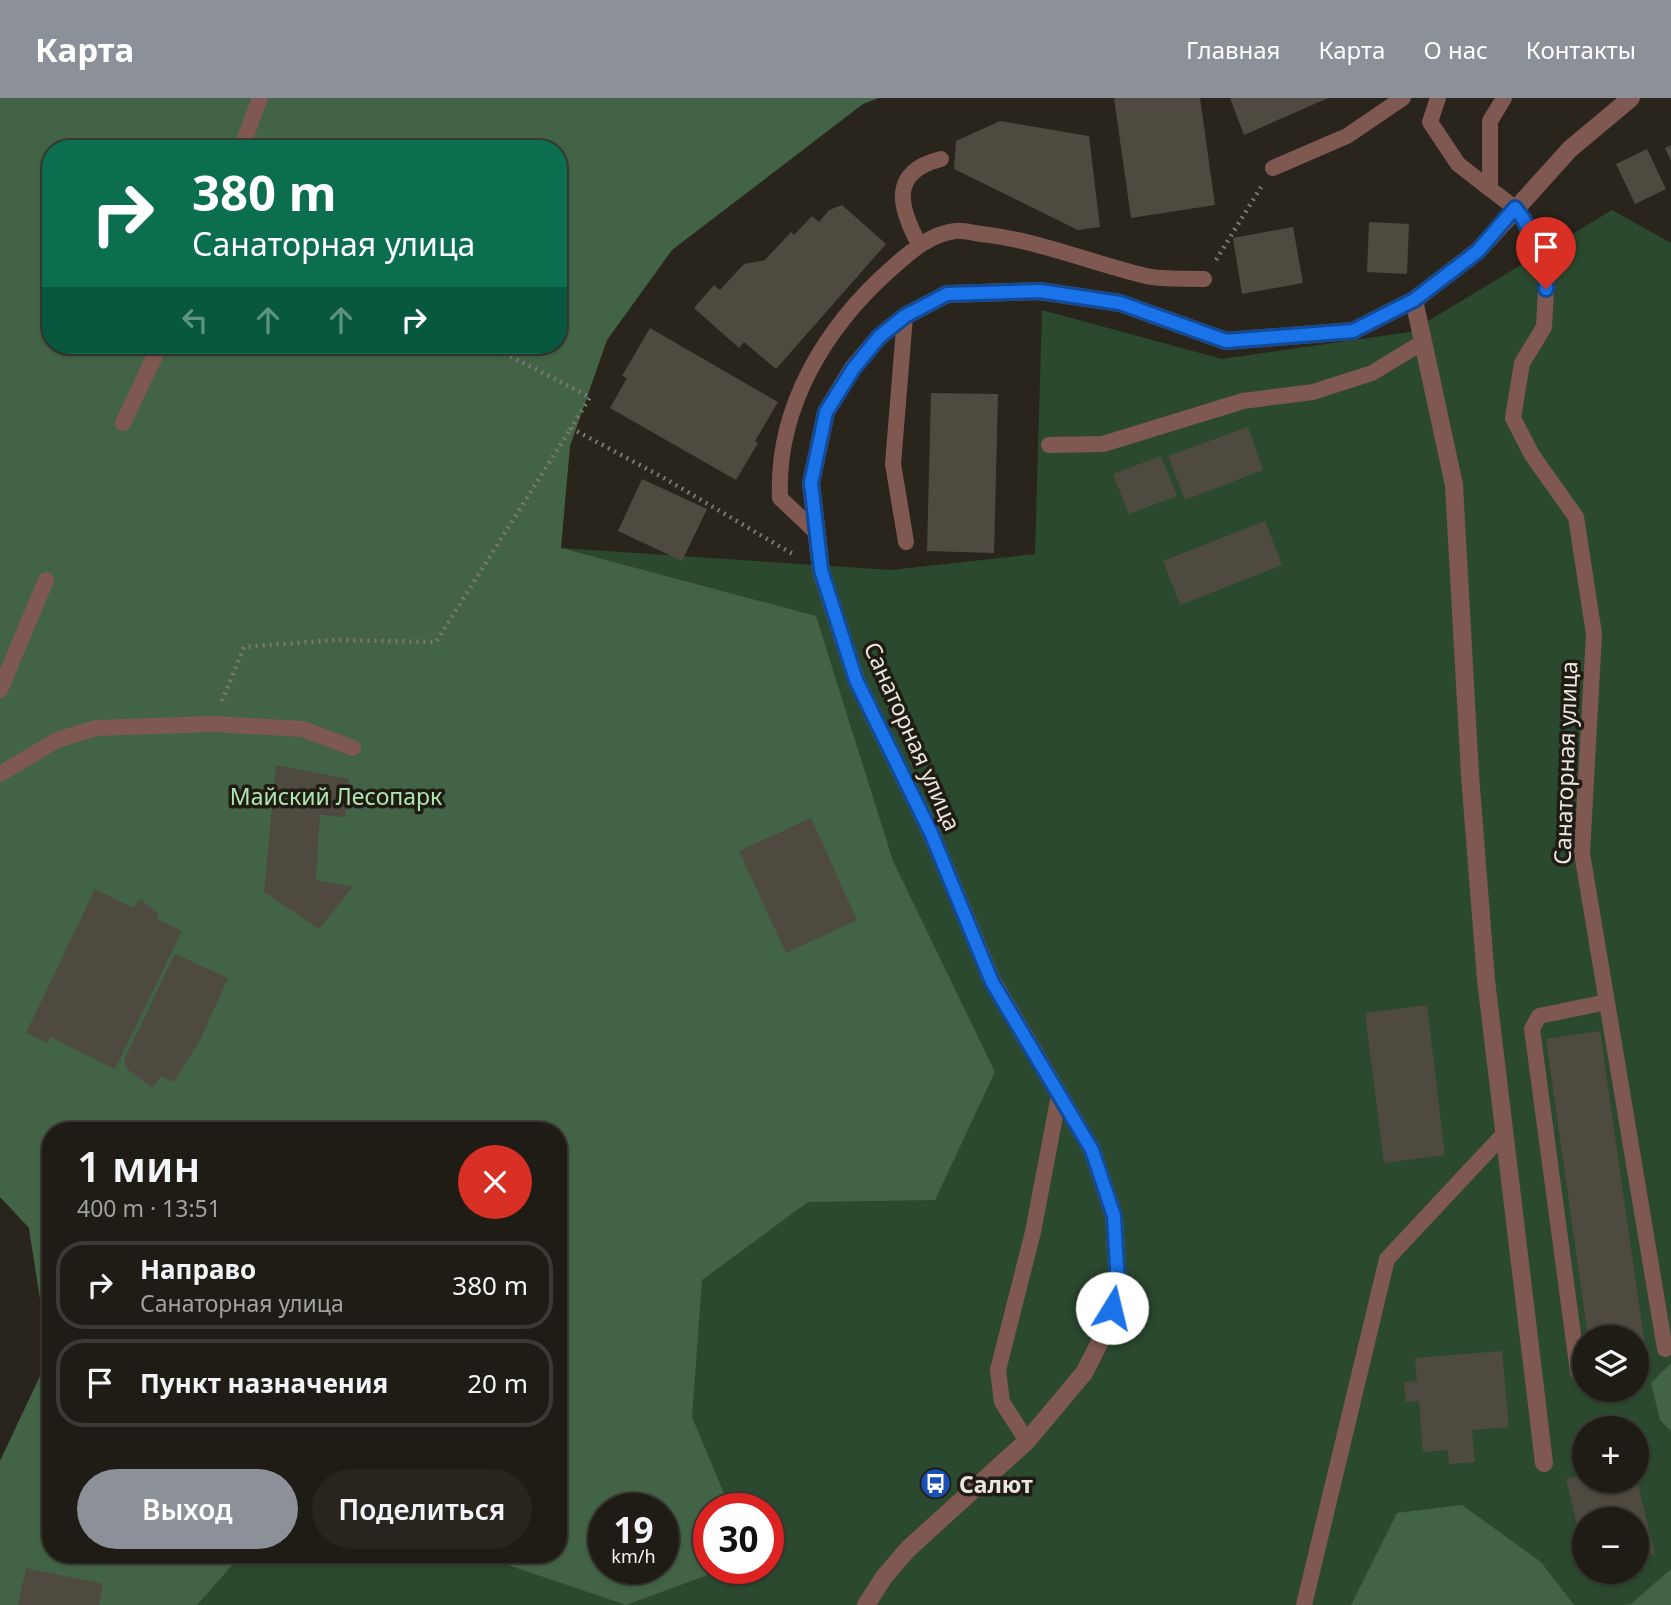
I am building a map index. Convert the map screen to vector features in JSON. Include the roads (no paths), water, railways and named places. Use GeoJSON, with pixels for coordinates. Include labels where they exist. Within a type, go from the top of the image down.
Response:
{"type":"FeatureCollection","features":[{"type":"Feature","properties":{"kind":"street","name":"Санаторная улица"},"geometry":{"type":"LineString","coordinates":[[866,1605],[884,1577],[908,1549],[1027,1441],[1084,1373],[1106,1330],[1118,1285],[1114,1216],[1092,1150],[992,982],[931,833],[856,680],[821,570],[811,483],[826,412],[853,369],[879,337],[905,316],[947,294],[1040,291],[1120,303],[1226,341],[1353,331],[1414,300],[1478,251],[1570,149],[1631,98]]}},
{"type":"Feature","properties":{"kind":"street"},"geometry":{"type":"LineString","coordinates":[[1414,300],[1454,485],[1486,980],[1544,1463]]}},
{"type":"Feature","properties":{"kind":"lane"},"geometry":{"type":"LineString","coordinates":[[244,140],[260,98]]}},
{"type":"Feature","properties":{"kind":"lane"},"geometry":{"type":"LineString","coordinates":[[1273,168],[1347,136],[1403,98]]}},
{"type":"Feature","properties":{"kind":"lane"},"geometry":{"type":"LineString","coordinates":[[1438,98],[1430,122],[1458,164],[1515,208]]}},
{"type":"Feature","properties":{"kind":"lane"},"geometry":{"type":"LineString","coordinates":[[1490,189],[1490,121],[1504,98]]}},
{"type":"Feature","properties":{"kind":"lane"},"geometry":{"type":"LineString","coordinates":[[919,244],[906,219],[902,188],[913,170],[941,159]]}},
{"type":"Feature","properties":{"kind":"lane","name":"Санаторная улица"},"geometry":{"type":"LineString","coordinates":[[1515,208],[1524,220],[1547,270],[1544,327],[1521,362],[1513,418],[1532,455],[1576,517],[1594,634],[1582,853],[1665,1349]]}},
{"type":"Feature","properties":{"kind":"lane"},"geometry":{"type":"LineString","coordinates":[[817,533],[780,498],[779,475],[787,432],[804,381],[827,338],[864,292],[919,244],[955,231],[996,235],[1149,277],[1204,278]]}},
{"type":"Feature","properties":{"kind":"lane"},"geometry":{"type":"LineString","coordinates":[[905,316],[893,464],[906,542]]}},
{"type":"Feature","properties":{"kind":"lane"},"geometry":{"type":"LineString","coordinates":[[1049,445],[1103,444],[1243,401],[1313,392],[1372,373],[1423,342]]}},
{"type":"Feature","properties":{"kind":"lane"},"geometry":{"type":"LineString","coordinates":[[123,423],[156,354]]}},
{"type":"Feature","properties":{"kind":"lane"},"geometry":{"type":"LineString","coordinates":[[0,690],[46,580]]}},
{"type":"Feature","properties":{"kind":"lane"},"geometry":{"type":"LineString","coordinates":[[0,774],[57,740],[96,728],[213,724],[303,729],[353,748]]}},
{"type":"Feature","properties":{"kind":"lane"},"geometry":{"type":"LineString","coordinates":[[1572,1327],[1532,1029],[1539,1016],[1607,1002]]}},
{"type":"Feature","properties":{"kind":"lane"},"geometry":{"type":"LineString","coordinates":[[1027,1441],[1002,1402],[998,1370],[1042,1192],[1059,1094]]}},
{"type":"Feature","properties":{"kind":"lane"},"geometry":{"type":"LineString","coordinates":[[1304,1605],[1387,1259],[1503,1135]]}},
{"type":"Feature","properties":{"kind":"place","name":"Салют"},"geometry":{"type":"Point","coordinates":[936,1484]}},
{"type":"Feature","properties":{"kind":"park label","name":"Майский Лесопарк"},"geometry":{"type":"Point","coordinates":[336,796]}}]}
